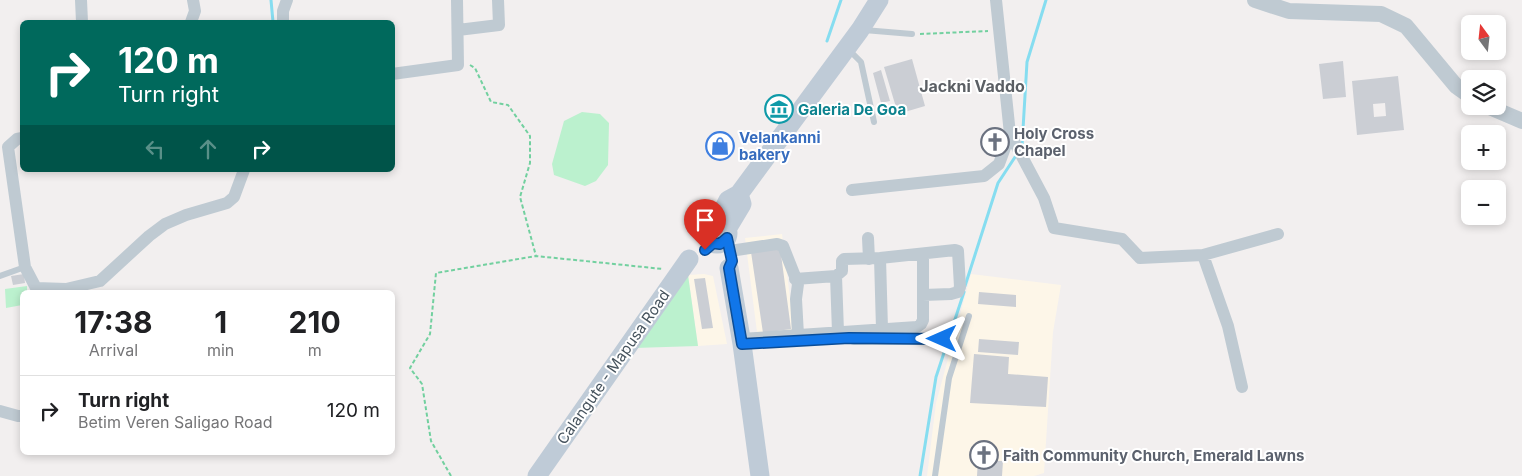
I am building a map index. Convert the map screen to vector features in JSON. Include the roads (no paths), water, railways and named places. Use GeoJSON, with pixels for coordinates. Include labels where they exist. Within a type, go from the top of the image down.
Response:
{"type":"FeatureCollection","features":[{"type":"Feature","properties":{"kind":"main road","name":"Calangute - Mapusa Road"},"geometry":{"type":"LineString","coordinates":[[537,476],[685,265],[721,241],[728,200],[739,194],[860,30],[879,0]]}},
{"type":"Feature","properties":{"kind":"main road"},"geometry":{"type":"LineString","coordinates":[[721,241],[742,342],[760,476]]}},
{"type":"Feature","properties":{"kind":"street"},"geometry":{"type":"LineString","coordinates":[[81,0],[82,20]]}},
{"type":"Feature","properties":{"kind":"street"},"geometry":{"type":"LineString","coordinates":[[192,20],[195,11],[193,0]]}},
{"type":"Feature","properties":{"kind":"street"},"geometry":{"type":"LineString","coordinates":[[283,20],[283,11],[287,0]]}},
{"type":"Feature","properties":{"kind":"street"},"geometry":{"type":"LineString","coordinates":[[395,74],[458,65],[457,0]]}},
{"type":"Feature","properties":{"kind":"street"},"geometry":{"type":"LineString","coordinates":[[458,30],[498,25],[498,0]]}},
{"type":"Feature","properties":{"kind":"street"},"geometry":{"type":"LineString","coordinates":[[996,0],[1010,134],[1044,198],[1054,228],[1122,239],[1140,258],[1203,254],[1278,234]]}},
{"type":"Feature","properties":{"kind":"street"},"geometry":{"type":"LineString","coordinates":[[1255,0],[1289,10],[1381,14],[1406,26],[1461,90]]}},
{"type":"Feature","properties":{"kind":"street"},"geometry":{"type":"LineString","coordinates":[[1506,115],[1522,122]]}},
{"type":"Feature","properties":{"kind":"street"},"geometry":{"type":"LineString","coordinates":[[852,190],[984,176],[999,164],[1010,134]]}},
{"type":"Feature","properties":{"kind":"street"},"geometry":{"type":"LineString","coordinates":[[20,138],[8,147],[25,267],[36,290],[66,289],[100,281],[149,236],[165,224],[186,215],[227,203],[234,197],[243,172]]}},
{"type":"Feature","properties":{"kind":"street"},"geometry":{"type":"LineString","coordinates":[[868,238],[874,258],[882,329]]}},
{"type":"Feature","properties":{"kind":"street"},"geometry":{"type":"LineString","coordinates":[[721,241],[780,244],[786,250],[798,288],[796,299],[798,335]]}},
{"type":"Feature","properties":{"kind":"street"},"geometry":{"type":"LineString","coordinates":[[796,279],[836,276],[842,271],[842,261],[844,259],[958,251],[960,287],[958,292],[955,294],[923,295]]}},
{"type":"Feature","properties":{"kind":"street"},"geometry":{"type":"LineString","coordinates":[[742,342],[798,335],[917,327],[923,320],[923,254]]}},
{"type":"Feature","properties":{"kind":"street"},"geometry":{"type":"LineString","coordinates":[[1203,254],[1228,326],[1242,387]]}},
{"type":"Feature","properties":{"kind":"street"},"geometry":{"type":"LineString","coordinates":[[836,276],[838,332]]}},
{"type":"Feature","properties":{"kind":"street"},"geometry":{"type":"LineString","coordinates":[[742,342],[849,338],[942,339]]}},
{"type":"Feature","properties":{"kind":"street"},"geometry":{"type":"LineString","coordinates":[[0,411],[20,416]]}},
{"type":"Feature","properties":{"kind":"lane"},"geometry":{"type":"LineString","coordinates":[[860,30],[912,34]]}},
{"type":"Feature","properties":{"kind":"lane"},"geometry":{"type":"LineString","coordinates":[[847,48],[861,62],[874,122]]}},
{"type":"Feature","properties":{"kind":"lane"},"geometry":{"type":"LineString","coordinates":[[0,276],[25,267]]}},
{"type":"Feature","properties":{"kind":"lane"},"geometry":{"type":"LineString","coordinates":[[935,476],[949,378],[969,316]]}},
{"type":"Feature","properties":{"kind":"waterway"},"geometry":{"type":"LineString","coordinates":[[271,0],[273,20]]}},
{"type":"Feature","properties":{"kind":"waterway"},"geometry":{"type":"LineString","coordinates":[[827,41],[841,0]]}},
{"type":"Feature","properties":{"kind":"waterway"},"geometry":{"type":"LineString","coordinates":[[1022,146],[1027,62],[1046,0]]}},
{"type":"Feature","properties":{"kind":"waterway"},"geometry":{"type":"LineString","coordinates":[[965,286],[998,183],[1017,154]]}},
{"type":"Feature","properties":{"kind":"waterway"},"geometry":{"type":"LineString","coordinates":[[920,476],[936,377],[964,292]]}},
{"type":"Feature","properties":{"kind":"place","name":"Galeria De Goa"},"geometry":{"type":"Point","coordinates":[779,109]}},
{"type":"Feature","properties":{"kind":"place","name":"Holy Cross Chapel"},"geometry":{"type":"Point","coordinates":[995,142]}},
{"type":"Feature","properties":{"kind":"place","name":"Velankanni bakery"},"geometry":{"type":"Point","coordinates":[720,146]}},
{"type":"Feature","properties":{"kind":"place","name":"Faith Community Church, Emerald Lawns"},"geometry":{"type":"Point","coordinates":[984,455]}},
{"type":"Feature","properties":{"kind":"district","name":"Jackni Vaddo"},"geometry":{"type":"Point","coordinates":[972,86]}}]}
